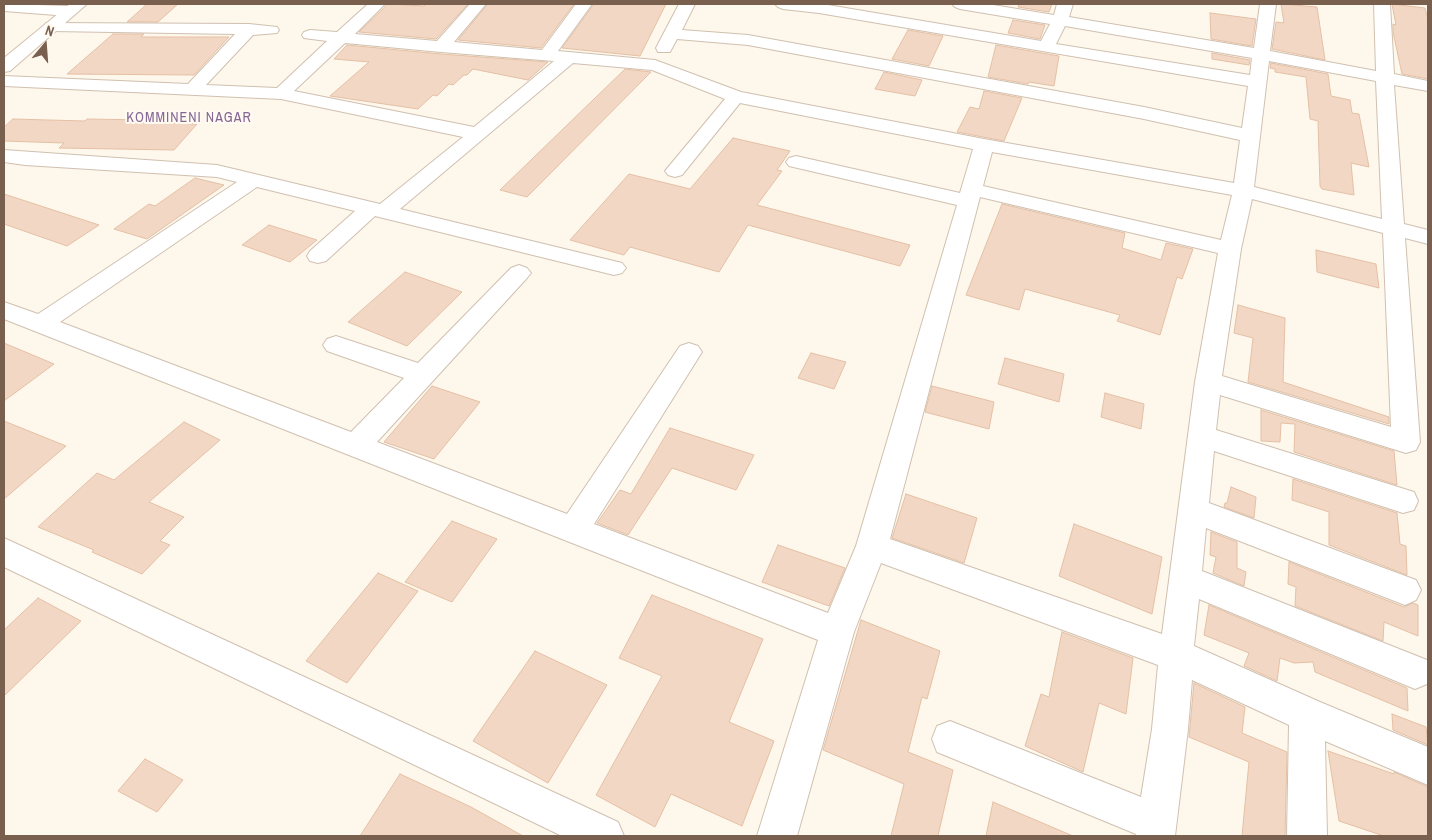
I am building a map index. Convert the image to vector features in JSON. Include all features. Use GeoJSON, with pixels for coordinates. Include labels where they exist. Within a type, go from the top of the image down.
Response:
{"type":"FeatureCollection","features":[{"type":"Feature","properties":{"kind":"street"},"geometry":{"type":"LineString","coordinates":[[281,94],[344,37],[377,4]]}},
{"type":"Feature","properties":{"kind":"street"},"geometry":{"type":"LineString","coordinates":[[441,47],[478,4]]}},
{"type":"Feature","properties":{"kind":"street"},"geometry":{"type":"LineString","coordinates":[[547,55],[584,4]]}},
{"type":"Feature","properties":{"kind":"street"},"geometry":{"type":"LineString","coordinates":[[655,65],[687,4]]}},
{"type":"Feature","properties":{"kind":"street"},"geometry":{"type":"LineString","coordinates":[[783,4],[1257,82]]}},
{"type":"Feature","properties":{"kind":"street"},"geometry":{"type":"LineString","coordinates":[[960,4],[1063,12],[1261,54],[1428,86]]}},
{"type":"Feature","properties":{"kind":"street"},"geometry":{"type":"LineString","coordinates":[[1208,382],[1406,442],[1382,4]]}},
{"type":"Feature","properties":{"kind":"street"},"geometry":{"type":"LineString","coordinates":[[950,739],[1156,830],[1170,729],[1176,654],[1208,382],[1230,248],[1243,191],[1261,54],[1261,5]]}},
{"type":"Feature","properties":{"kind":"street"},"geometry":{"type":"LineString","coordinates":[[4,6],[74,8]]}},
{"type":"Feature","properties":{"kind":"street"},"geometry":{"type":"LineString","coordinates":[[6,62],[74,8]]}},
{"type":"Feature","properties":{"kind":"street"},"geometry":{"type":"LineString","coordinates":[[1046,47],[1063,12]]}},
{"type":"Feature","properties":{"kind":"street"},"geometry":{"type":"LineString","coordinates":[[52,26],[271,30]]}},
{"type":"Feature","properties":{"kind":"street"},"geometry":{"type":"LineString","coordinates":[[192,90],[249,29]]}},
{"type":"Feature","properties":{"kind":"street"},"geometry":{"type":"LineString","coordinates":[[672,34],[748,40],[1144,113],[1250,136]]}},
{"type":"Feature","properties":{"kind":"street"},"geometry":{"type":"LineString","coordinates":[[310,35],[655,65],[736,97],[1243,191],[1428,237]]}},
{"type":"Feature","properties":{"kind":"street"},"geometry":{"type":"LineString","coordinates":[[318,256],[478,134],[570,57]]}},
{"type":"Feature","properties":{"kind":"street"},"geometry":{"type":"LineString","coordinates":[[4,81],[281,94],[478,134]]}},
{"type":"Feature","properties":{"kind":"street"},"geometry":{"type":"LineString","coordinates":[[675,171],[736,97]]}},
{"type":"Feature","properties":{"kind":"street"},"geometry":{"type":"LineString","coordinates":[[777,836],[837,632],[872,546],[984,144]]}},
{"type":"Feature","properties":{"kind":"street"},"geometry":{"type":"LineString","coordinates":[[4,156],[25,159],[217,171],[614,268]]}},
{"type":"Feature","properties":{"kind":"street"},"geometry":{"type":"LineString","coordinates":[[796,162],[1230,248]]}},
{"type":"Feature","properties":{"kind":"street"},"geometry":{"type":"LineString","coordinates":[[40,324],[254,180]]}},
{"type":"Feature","properties":{"kind":"street"},"geometry":{"type":"LineString","coordinates":[[356,446],[519,273]]}},
{"type":"Feature","properties":{"kind":"street"},"geometry":{"type":"LineString","coordinates":[[4,310],[837,632]]}},
{"type":"Feature","properties":{"kind":"street"},"geometry":{"type":"LineString","coordinates":[[336,345],[424,375]]}},
{"type":"Feature","properties":{"kind":"street"},"geometry":{"type":"LineString","coordinates":[[574,530],[689,352]]}},
{"type":"Feature","properties":{"kind":"street"},"geometry":{"type":"LineString","coordinates":[[1201,436],[1403,500]]}},
{"type":"Feature","properties":{"kind":"street"},"geometry":{"type":"LineString","coordinates":[[1194,510],[1405,590]]}},
{"type":"Feature","properties":{"kind":"street"},"geometry":{"type":"LineString","coordinates":[[872,546],[1176,654],[1307,715],[1428,766]]}},
{"type":"Feature","properties":{"kind":"street"},"geometry":{"type":"LineString","coordinates":[[4,552],[604,836]]}},
{"type":"Feature","properties":{"kind":"street"},"geometry":{"type":"LineString","coordinates":[[1186,579],[1415,672]]}},
{"type":"Feature","properties":{"kind":"street"},"geometry":{"type":"LineString","coordinates":[[1307,715],[1307,836]]}},
{"type":"Feature","properties":{"kind":"building"},"geometry":{"type":"Polygon","coordinates":[[[147,4],[178,4],[158,22],[127,22],[147,4]]]}},
{"type":"Feature","properties":{"kind":"building"},"geometry":{"type":"Polygon","coordinates":[[[388,4],[424,6],[426,4],[468,4],[436,39],[359,32],[388,4]]]}},
{"type":"Feature","properties":{"kind":"building"},"geometry":{"type":"Polygon","coordinates":[[[488,4],[574,4],[541,48],[458,40],[488,4]]]}},
{"type":"Feature","properties":{"kind":"building"},"geometry":{"type":"Polygon","coordinates":[[[594,4],[666,4],[640,56],[562,48],[594,4]]]}},
{"type":"Feature","properties":{"kind":"building"},"geometry":{"type":"Polygon","coordinates":[[[1019,4],[1052,4],[1049,12],[1018,7],[1019,4]]]}},
{"type":"Feature","properties":{"kind":"building"},"geometry":{"type":"Polygon","coordinates":[[[1281,4],[1317,7],[1325,60],[1272,49],[1276,22],[1284,23],[1281,4]]]}},
{"type":"Feature","properties":{"kind":"building"},"geometry":{"type":"Polygon","coordinates":[[[1392,4],[1425,8],[1428,20],[1428,79],[1402,74],[1393,32],[1393,24],[1396,25],[1392,4]]]}},
{"type":"Feature","properties":{"kind":"building"},"geometry":{"type":"Polygon","coordinates":[[[1210,13],[1256,19],[1252,46],[1211,39],[1210,13]]]}},
{"type":"Feature","properties":{"kind":"building"},"geometry":{"type":"Polygon","coordinates":[[[1013,20],[1045,25],[1040,39],[1008,33],[1013,20]]]}},
{"type":"Feature","properties":{"kind":"building"},"geometry":{"type":"Polygon","coordinates":[[[908,30],[943,36],[929,66],[892,59],[908,30]]]}},
{"type":"Feature","properties":{"kind":"building"},"geometry":{"type":"Polygon","coordinates":[[[113,34],[144,34],[141,37],[229,37],[194,75],[67,74],[113,34]]]}},
{"type":"Feature","properties":{"kind":"building"},"geometry":{"type":"Polygon","coordinates":[[[347,45],[548,62],[528,80],[473,69],[453,85],[449,84],[437,96],[433,95],[418,109],[330,96],[369,62],[334,59],[347,45]]]}},
{"type":"Feature","properties":{"kind":"building"},"geometry":{"type":"Polygon","coordinates":[[[996,45],[1059,56],[1054,86],[1029,82],[1028,84],[988,77],[996,45]]]}},
{"type":"Feature","properties":{"kind":"building"},"geometry":{"type":"Polygon","coordinates":[[[1212,53],[1250,60],[1249,65],[1212,59],[1212,53]]]}},
{"type":"Feature","properties":{"kind":"building"},"geometry":{"type":"Polygon","coordinates":[[[1271,63],[1328,74],[1331,96],[1350,100],[1352,113],[1359,114],[1369,167],[1351,163],[1354,195],[1322,189],[1320,186],[1318,121],[1310,119],[1306,77],[1275,72],[1275,69],[1270,68],[1271,63]]]}},
{"type":"Feature","properties":{"kind":"building"},"geometry":{"type":"Polygon","coordinates":[[[625,69],[651,72],[527,197],[500,190],[625,69]]]}},
{"type":"Feature","properties":{"kind":"building"},"geometry":{"type":"Polygon","coordinates":[[[884,72],[922,80],[915,96],[875,89],[884,72]]]}},
{"type":"Feature","properties":{"kind":"building"},"geometry":{"type":"Polygon","coordinates":[[[984,91],[1022,98],[1004,141],[957,132],[970,107],[979,109],[984,91]]]}},
{"type":"Feature","properties":{"kind":"building"},"geometry":{"type":"Polygon","coordinates":[[[13,119],[147,120],[145,122],[197,124],[174,150],[59,148],[64,143],[4,141],[4,127],[13,119]]]}},
{"type":"Feature","properties":{"kind":"building"},"geometry":{"type":"Polygon","coordinates":[[[733,138],[790,151],[777,170],[782,171],[757,205],[910,245],[900,266],[748,225],[719,272],[630,247],[624,255],[570,240],[629,174],[690,189],[733,138]]]}},
{"type":"Feature","properties":{"kind":"building"},"geometry":{"type":"Polygon","coordinates":[[[195,178],[224,185],[147,239],[114,229],[149,204],[155,206],[195,178]]]}},
{"type":"Feature","properties":{"kind":"building"},"geometry":{"type":"Polygon","coordinates":[[[4,194],[99,225],[67,246],[4,224],[4,194]]]}},
{"type":"Feature","properties":{"kind":"building"},"geometry":{"type":"Polygon","coordinates":[[[1002,204],[1125,233],[1122,248],[1161,260],[1166,243],[1193,249],[1182,279],[1177,277],[1160,335],[1117,321],[1120,315],[1025,289],[1019,310],[966,295],[1002,204]]]}},
{"type":"Feature","properties":{"kind":"building"},"geometry":{"type":"Polygon","coordinates":[[[269,225],[317,240],[290,262],[242,245],[269,225]]]}},
{"type":"Feature","properties":{"kind":"building"},"geometry":{"type":"Polygon","coordinates":[[[1316,250],[1376,264],[1379,288],[1317,272],[1316,250]]]}},
{"type":"Feature","properties":{"kind":"building"},"geometry":{"type":"Polygon","coordinates":[[[405,272],[462,292],[407,346],[348,322],[405,272]]]}},
{"type":"Feature","properties":{"kind":"building"},"geometry":{"type":"Polygon","coordinates":[[[1238,305],[1285,318],[1283,382],[1389,417],[1389,424],[1248,382],[1253,338],[1234,333],[1238,305]]]}},
{"type":"Feature","properties":{"kind":"building"},"geometry":{"type":"Polygon","coordinates":[[[4,343],[54,364],[4,401],[4,343]]]}},
{"type":"Feature","properties":{"kind":"building"},"geometry":{"type":"Polygon","coordinates":[[[811,353],[846,362],[834,389],[798,378],[811,353]]]}},
{"type":"Feature","properties":{"kind":"building"},"geometry":{"type":"Polygon","coordinates":[[[1005,358],[1064,374],[1059,402],[998,384],[1005,358]]]}},
{"type":"Feature","properties":{"kind":"building"},"geometry":{"type":"Polygon","coordinates":[[[432,386],[480,402],[434,459],[384,442],[432,386]]]}},
{"type":"Feature","properties":{"kind":"building"},"geometry":{"type":"Polygon","coordinates":[[[932,386],[994,402],[989,429],[925,412],[932,386]]]}},
{"type":"Feature","properties":{"kind":"building"},"geometry":{"type":"Polygon","coordinates":[[[1105,393],[1144,404],[1141,429],[1101,417],[1105,393]]]}},
{"type":"Feature","properties":{"kind":"building"},"geometry":{"type":"Polygon","coordinates":[[[1261,410],[1394,451],[1397,485],[1294,452],[1295,424],[1281,423],[1280,442],[1261,441],[1261,410]]]}},
{"type":"Feature","properties":{"kind":"building"},"geometry":{"type":"Polygon","coordinates":[[[4,421],[66,446],[4,499],[4,421]]]}},
{"type":"Feature","properties":{"kind":"building"},"geometry":{"type":"Polygon","coordinates":[[[184,422],[220,440],[149,502],[184,517],[160,541],[170,545],[142,574],[92,552],[94,550],[38,527],[97,473],[114,480],[184,422]]]}},
{"type":"Feature","properties":{"kind":"building"},"geometry":{"type":"Polygon","coordinates":[[[670,428],[754,455],[736,490],[672,468],[628,535],[597,523],[620,490],[631,494],[670,428]]]}},
{"type":"Feature","properties":{"kind":"building"},"geometry":{"type":"Polygon","coordinates":[[[1293,479],[1397,513],[1400,544],[1406,546],[1407,575],[1329,545],[1329,512],[1292,500],[1293,479]]]}},
{"type":"Feature","properties":{"kind":"building"},"geometry":{"type":"Polygon","coordinates":[[[1231,487],[1256,497],[1254,518],[1224,507],[1225,503],[1227,503],[1231,487]]]}},
{"type":"Feature","properties":{"kind":"building"},"geometry":{"type":"Polygon","coordinates":[[[906,494],[977,518],[964,563],[892,538],[906,494]]]}},
{"type":"Feature","properties":{"kind":"building"},"geometry":{"type":"Polygon","coordinates":[[[452,521],[497,539],[452,602],[405,582],[452,521]]]}},
{"type":"Feature","properties":{"kind":"building"},"geometry":{"type":"Polygon","coordinates":[[[1074,524],[1162,557],[1152,614],[1059,576],[1074,524]]]}},
{"type":"Feature","properties":{"kind":"building"},"geometry":{"type":"Polygon","coordinates":[[[1211,532],[1237,542],[1237,568],[1246,572],[1244,586],[1213,573],[1216,557],[1210,555],[1211,532]]]}},
{"type":"Feature","properties":{"kind":"building"},"geometry":{"type":"Polygon","coordinates":[[[778,545],[845,568],[829,606],[762,582],[778,545]]]}},
{"type":"Feature","properties":{"kind":"building"},"geometry":{"type":"Polygon","coordinates":[[[1289,562],[1404,607],[1413,603],[1418,605],[1418,636],[1384,622],[1383,641],[1295,606],[1296,587],[1288,584],[1289,562]]]}},
{"type":"Feature","properties":{"kind":"building"},"geometry":{"type":"Polygon","coordinates":[[[378,573],[418,591],[347,683],[306,661],[378,573]]]}},
{"type":"Feature","properties":{"kind":"building"},"geometry":{"type":"Polygon","coordinates":[[[652,595],[763,639],[729,722],[774,741],[742,826],[671,794],[655,827],[596,795],[662,676],[619,658],[652,595]]]}},
{"type":"Feature","properties":{"kind":"building"},"geometry":{"type":"Polygon","coordinates":[[[38,598],[81,621],[4,696],[4,630],[38,598]]]}},
{"type":"Feature","properties":{"kind":"building"},"geometry":{"type":"Polygon","coordinates":[[[1209,605],[1407,688],[1408,711],[1315,672],[1313,662],[1294,663],[1280,658],[1277,681],[1244,666],[1249,653],[1204,635],[1209,605]]]}},
{"type":"Feature","properties":{"kind":"building"},"geometry":{"type":"Polygon","coordinates":[[[861,620],[940,651],[927,699],[922,697],[908,752],[953,770],[938,836],[891,836],[904,784],[823,750],[861,620]]]}},
{"type":"Feature","properties":{"kind":"building"},"geometry":{"type":"Polygon","coordinates":[[[1062,632],[1133,658],[1126,714],[1099,703],[1083,772],[1025,746],[1041,694],[1049,697],[1062,632]]]}},
{"type":"Feature","properties":{"kind":"building"},"geometry":{"type":"Polygon","coordinates":[[[535,651],[607,685],[548,783],[473,741],[535,651]]]}},
{"type":"Feature","properties":{"kind":"building"},"geometry":{"type":"Polygon","coordinates":[[[1194,683],[1245,707],[1242,733],[1287,752],[1285,836],[1242,836],[1249,762],[1189,737],[1194,683]]]}},
{"type":"Feature","properties":{"kind":"building"},"geometry":{"type":"Polygon","coordinates":[[[1392,714],[1426,727],[1428,745],[1393,730],[1392,714]]]}},
{"type":"Feature","properties":{"kind":"building"},"geometry":{"type":"Polygon","coordinates":[[[1328,751],[1394,774],[1394,772],[1428,787],[1428,836],[1384,836],[1339,821],[1328,751]]]}},
{"type":"Feature","properties":{"kind":"building"},"geometry":{"type":"Polygon","coordinates":[[[145,759],[183,780],[157,812],[118,791],[145,759]]]}},
{"type":"Feature","properties":{"kind":"building"},"geometry":{"type":"Polygon","coordinates":[[[400,774],[471,807],[523,836],[360,836],[400,774]]]}},
{"type":"Feature","properties":{"kind":"building"},"geometry":{"type":"Polygon","coordinates":[[[993,802],[1073,836],[986,836],[993,802]]]}},
{"type":"Feature","properties":{"kind":"district","name":"KOMMINENI NAGAR"},"geometry":{"type":"Point","coordinates":[189,118]}}]}
